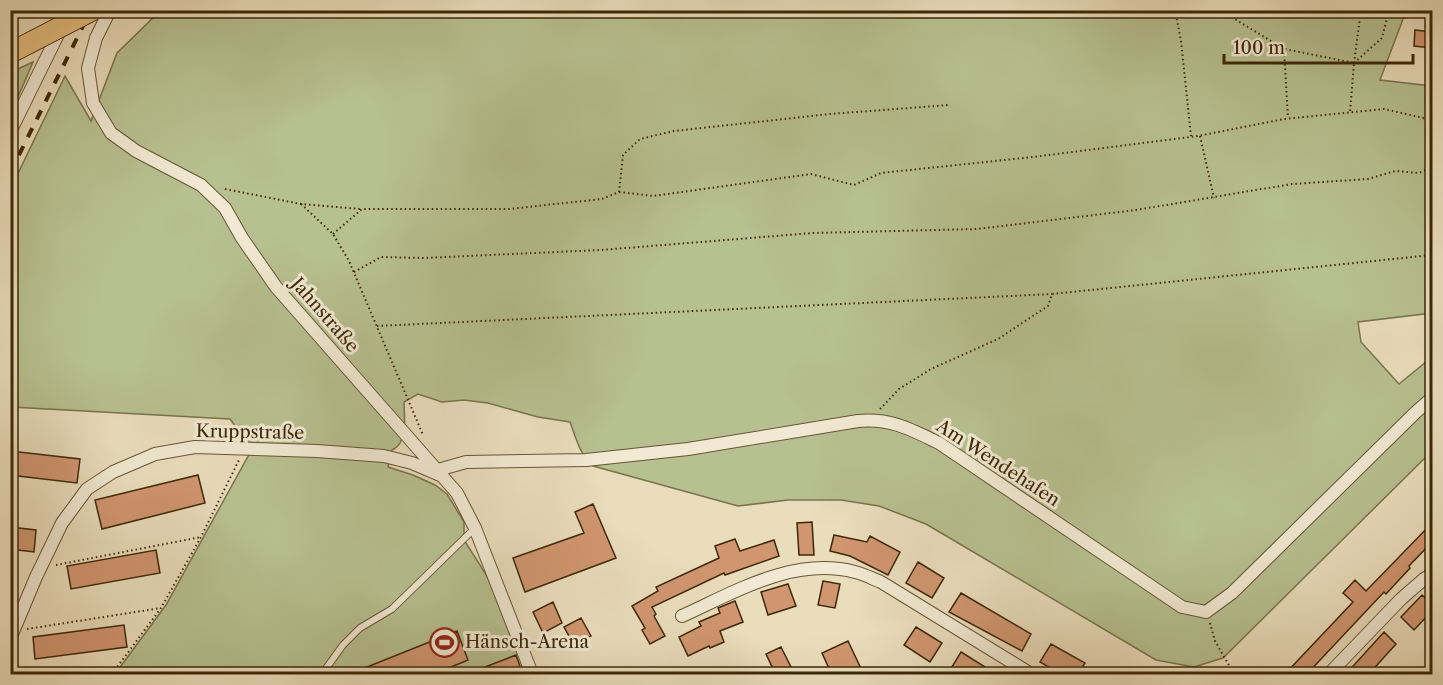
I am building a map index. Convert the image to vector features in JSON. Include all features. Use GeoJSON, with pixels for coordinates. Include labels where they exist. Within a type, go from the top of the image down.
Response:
{"type":"FeatureCollection","features":[{"type":"Feature","properties":{"kind":"main road"},"geometry":{"type":"LineString","coordinates":[[10,53],[93,10]]}},
{"type":"Feature","properties":{"kind":"street"},"geometry":{"type":"LineString","coordinates":[[10,132],[70,10]]}},
{"type":"Feature","properties":{"kind":"street","name":"Jahnstraße"},"geometry":{"type":"LineString","coordinates":[[110,10],[96,38],[88,68],[93,103],[111,133],[136,151],[201,184],[225,208],[242,238],[276,287],[457,494],[475,528],[532,675]]}},
{"type":"Feature","properties":{"kind":"street"},"geometry":{"type":"LineString","coordinates":[[1206,612],[1232,593],[1432,398]]}},
{"type":"Feature","properties":{"kind":"street","name":"Am Wendehafen"},"geometry":{"type":"LineString","coordinates":[[441,474],[466,462],[585,460],[677,450],[878,419],[907,428],[939,443],[1182,607],[1206,612]]}},
{"type":"Feature","properties":{"kind":"street","name":"Kruppstraße"},"geometry":{"type":"LineString","coordinates":[[12,635],[40,568],[63,523],[87,489],[113,472],[155,454],[195,447],[317,451],[384,456],[441,474]]}},
{"type":"Feature","properties":{"kind":"street"},"geometry":{"type":"LineString","coordinates":[[682,616],[767,578],[805,569],[828,568],[854,572],[881,582],[1031,675]]}},
{"type":"Feature","properties":{"kind":"street"},"geometry":{"type":"LineString","coordinates":[[1329,675],[1401,599],[1432,574]]}},
{"type":"Feature","properties":{"kind":"lane"},"geometry":{"type":"LineString","coordinates":[[322,675],[343,645],[360,628],[392,609],[475,528]]}},
{"type":"Feature","properties":{"kind":"path"},"geometry":{"type":"LineString","coordinates":[[1175,10],[1181,41],[1191,137]]}},
{"type":"Feature","properties":{"kind":"path"},"geometry":{"type":"LineString","coordinates":[[1220,10],[1284,49],[1354,63]]}},
{"type":"Feature","properties":{"kind":"path"},"geometry":{"type":"LineString","coordinates":[[1350,112],[1361,10]]}},
{"type":"Feature","properties":{"kind":"path"},"geometry":{"type":"LineString","coordinates":[[1354,63],[1382,38],[1389,10]]}},
{"type":"Feature","properties":{"kind":"path"},"geometry":{"type":"LineString","coordinates":[[1284,49],[1288,118]]}},
{"type":"Feature","properties":{"kind":"path"},"geometry":{"type":"LineString","coordinates":[[619,192],[623,155],[640,139],[674,131],[727,124],[949,105]]}},
{"type":"Feature","properties":{"kind":"path"},"geometry":{"type":"LineString","coordinates":[[201,184],[301,204],[362,209],[509,209],[602,198],[619,192],[654,196],[811,174],[854,185],[881,173],[1033,158],[1191,137],[1288,118],[1350,112],[1384,109],[1432,120]]}},
{"type":"Feature","properties":{"kind":"path"},"geometry":{"type":"LineString","coordinates":[[1200,135],[1214,198]]}},
{"type":"Feature","properties":{"kind":"path"},"geometry":{"type":"LineString","coordinates":[[354,272],[381,257],[423,258],[601,250],[813,233],[977,230],[1136,210],[1292,184],[1368,179],[1395,171],[1419,173],[1432,167]]}},
{"type":"Feature","properties":{"kind":"path"},"geometry":{"type":"LineString","coordinates":[[301,204],[333,234],[354,272],[426,441]]}},
{"type":"Feature","properties":{"kind":"path"},"geometry":{"type":"LineString","coordinates":[[333,234],[362,209]]}},
{"type":"Feature","properties":{"kind":"path"},"geometry":{"type":"LineString","coordinates":[[377,326],[1052,294],[1432,255]]}},
{"type":"Feature","properties":{"kind":"path"},"geometry":{"type":"LineString","coordinates":[[870,420],[899,388],[931,369],[998,339],[1048,306],[1052,294]]}},
{"type":"Feature","properties":{"kind":"path"},"geometry":{"type":"LineString","coordinates":[[112,675],[161,608],[201,537],[235,471],[243,449]]}},
{"type":"Feature","properties":{"kind":"path"},"geometry":{"type":"LineString","coordinates":[[40,568],[201,537]]}},
{"type":"Feature","properties":{"kind":"path"},"geometry":{"type":"LineString","coordinates":[[12,635],[161,608]]}},
{"type":"Feature","properties":{"kind":"path"},"geometry":{"type":"LineString","coordinates":[[1206,612],[1215,641],[1234,675]]}},
{"type":"Feature","properties":{"kind":"green space"},"geometry":{"type":"Polygon","coordinates":[[[160,11],[1406,11],[1380,80],[1432,86],[1432,313],[1358,322],[1361,342],[1399,384],[1432,357],[1432,451],[1223,658],[1194,667],[1156,660],[926,524],[879,506],[841,500],[788,500],[738,506],[593,466],[576,440],[570,422],[538,417],[488,403],[464,400],[442,402],[418,394],[404,402],[403,435],[401,441],[392,450],[388,467],[435,485],[447,494],[464,522],[464,540],[487,576],[528,674],[115,674],[166,605],[252,449],[230,419],[11,407],[10,190],[65,76],[91,121],[117,53],[160,11]]]}},
{"type":"Feature","properties":{"kind":"green space"},"geometry":{"type":"Polygon","coordinates":[[[33,62],[11,113],[11,72],[33,62]]]}},
{"type":"Feature","properties":{"kind":"building"},"geometry":{"type":"Polygon","coordinates":[[[1415,30],[1432,32],[1432,48],[1414,46],[1415,30]]]}},
{"type":"Feature","properties":{"kind":"building"},"geometry":{"type":"Polygon","coordinates":[[[10,451],[80,459],[77,483],[10,475],[10,451]]]}},
{"type":"Feature","properties":{"kind":"building"},"geometry":{"type":"Polygon","coordinates":[[[198,475],[205,503],[102,529],[95,500],[198,475]]]}},
{"type":"Feature","properties":{"kind":"building"},"geometry":{"type":"Polygon","coordinates":[[[593,504],[616,558],[525,592],[513,558],[584,533],[575,512],[593,504]]]}},
{"type":"Feature","properties":{"kind":"building"},"geometry":{"type":"Polygon","coordinates":[[[812,522],[814,555],[799,555],[797,523],[812,522]]]}},
{"type":"Feature","properties":{"kind":"building"},"geometry":{"type":"Polygon","coordinates":[[[1432,523],[1432,542],[1386,594],[1384,592],[1306,675],[1284,675],[1353,602],[1343,593],[1355,580],[1366,591],[1432,523]]]}},
{"type":"Feature","properties":{"kind":"building"},"geometry":{"type":"Polygon","coordinates":[[[10,527],[36,530],[34,552],[10,549],[10,527]]]}},
{"type":"Feature","properties":{"kind":"building"},"geometry":{"type":"Polygon","coordinates":[[[834,535],[867,542],[870,536],[900,552],[888,575],[850,556],[830,551],[834,535]]]}},
{"type":"Feature","properties":{"kind":"building"},"geometry":{"type":"Polygon","coordinates":[[[735,539],[740,551],[774,540],[779,556],[725,575],[724,573],[652,607],[656,614],[654,616],[665,636],[650,644],[642,630],[645,628],[632,606],[658,591],[656,587],[719,558],[715,546],[735,539]]]}},
{"type":"Feature","properties":{"kind":"building"},"geometry":{"type":"Polygon","coordinates":[[[156,550],[160,573],[71,589],[67,566],[156,550]]]}},
{"type":"Feature","properties":{"kind":"building"},"geometry":{"type":"Polygon","coordinates":[[[918,562],[944,578],[932,598],[906,583],[918,562]]]}},
{"type":"Feature","properties":{"kind":"building"},"geometry":{"type":"Polygon","coordinates":[[[823,581],[840,584],[835,608],[818,605],[823,581]]]}},
{"type":"Feature","properties":{"kind":"building"},"geometry":{"type":"Polygon","coordinates":[[[788,584],[796,606],[768,615],[761,592],[788,584]]]}},
{"type":"Feature","properties":{"kind":"building"},"geometry":{"type":"Polygon","coordinates":[[[961,593],[1031,634],[1022,651],[949,612],[961,593]]]}},
{"type":"Feature","properties":{"kind":"building"},"geometry":{"type":"Polygon","coordinates":[[[1422,595],[1432,604],[1432,611],[1414,630],[1401,617],[1422,595]]]}},
{"type":"Feature","properties":{"kind":"building"},"geometry":{"type":"Polygon","coordinates":[[[735,601],[743,622],[720,631],[724,642],[688,656],[679,637],[701,626],[699,622],[720,613],[718,608],[735,601]]]}},
{"type":"Feature","properties":{"kind":"building"},"geometry":{"type":"Polygon","coordinates":[[[553,602],[562,623],[543,633],[533,612],[553,602]]]}},
{"type":"Feature","properties":{"kind":"building"},"geometry":{"type":"Polygon","coordinates":[[[581,618],[591,636],[574,645],[564,627],[581,618]]]}},
{"type":"Feature","properties":{"kind":"building"},"geometry":{"type":"Polygon","coordinates":[[[124,625],[127,647],[35,659],[33,637],[124,625]]]}},
{"type":"Feature","properties":{"kind":"building"},"geometry":{"type":"Polygon","coordinates":[[[916,627],[942,643],[930,662],[904,645],[916,627]]]}},
{"type":"Feature","properties":{"kind":"building","name":"Hänsch-Arena"},"geometry":{"type":"Polygon","coordinates":[[[457,631],[468,660],[432,675],[347,675],[457,631]]]}},
{"type":"Feature","properties":{"kind":"building"},"geometry":{"type":"Polygon","coordinates":[[[1384,632],[1396,644],[1368,675],[1345,675],[1384,632]]]}},
{"type":"Feature","properties":{"kind":"building"},"geometry":{"type":"Polygon","coordinates":[[[848,641],[864,675],[832,675],[822,653],[848,641]]]}},
{"type":"Feature","properties":{"kind":"building"},"geometry":{"type":"Polygon","coordinates":[[[1051,644],[1085,663],[1083,666],[1096,675],[1062,675],[1040,662],[1051,644]]]}},
{"type":"Feature","properties":{"kind":"building"},"geometry":{"type":"Polygon","coordinates":[[[781,647],[795,675],[776,675],[766,654],[781,647]]]}},
{"type":"Feature","properties":{"kind":"building"},"geometry":{"type":"Polygon","coordinates":[[[961,652],[998,675],[947,675],[961,652]]]}},
{"type":"Feature","properties":{"kind":"building"},"geometry":{"type":"Polygon","coordinates":[[[516,655],[523,675],[467,675],[467,674],[516,655]]]}},
{"type":"Feature","properties":{"kind":"railway"},"geometry":{"type":"LineString","coordinates":[[10,173],[91,10]]}},
{"type":"Feature","properties":{"kind":"place","name":"Hänsch-Arena"},"geometry":{"type":"Point","coordinates":[444,642]}}]}
